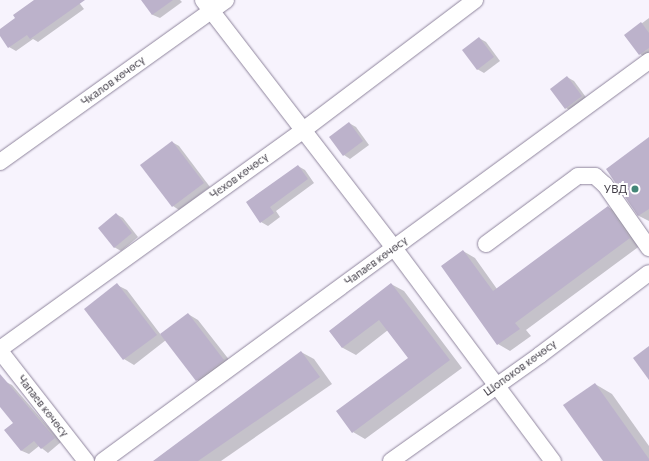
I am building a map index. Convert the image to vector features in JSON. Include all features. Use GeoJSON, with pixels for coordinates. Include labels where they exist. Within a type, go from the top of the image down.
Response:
{"type":"FeatureCollection","features":[{"type":"Feature","properties":{"kind":"street","name":"Чкалов көчөсү"},"geometry":{"type":"LineString","coordinates":[[0,162],[207,5],[226,0]]}},
{"type":"Feature","properties":{"kind":"street","name":"Чехов көчөсү"},"geometry":{"type":"LineString","coordinates":[[0,350],[302,131],[475,0]]}},
{"type":"Feature","properties":{"kind":"street"},"geometry":{"type":"LineString","coordinates":[[207,5],[302,131],[394,248],[552,461]]}},
{"type":"Feature","properties":{"kind":"street","name":"Чапаев көчөсү"},"geometry":{"type":"LineString","coordinates":[[103,461],[649,61]]}},
{"type":"Feature","properties":{"kind":"street"},"geometry":{"type":"LineString","coordinates":[[486,244],[578,176],[595,176],[605,185],[649,248]]}},
{"type":"Feature","properties":{"kind":"street","name":"Шопоков көчөсү"},"geometry":{"type":"LineString","coordinates":[[391,461],[649,273]]}},
{"type":"Feature","properties":{"kind":"street","name":"Чапаев көчөсү"},"geometry":{"type":"LineString","coordinates":[[0,350],[86,461]]}},
{"type":"Feature","properties":{"kind":"building"},"geometry":{"type":"Polygon","coordinates":[[[34,0],[85,0],[30,39],[27,35],[8,48],[0,36],[0,29],[15,18],[13,15],[34,0]]]}},
{"type":"Feature","properties":{"kind":"building"},"geometry":{"type":"Polygon","coordinates":[[[141,0],[173,0],[152,15],[141,0]]]}},
{"type":"Feature","properties":{"kind":"building"},"geometry":{"type":"Polygon","coordinates":[[[641,22],[649,33],[649,48],[639,55],[624,35],[641,22]]]}},
{"type":"Feature","properties":{"kind":"building"},"geometry":{"type":"Polygon","coordinates":[[[479,37],[494,57],[477,70],[462,50],[479,37]]]}},
{"type":"Feature","properties":{"kind":"building"},"geometry":{"type":"Polygon","coordinates":[[[567,76],[582,96],[565,109],[550,89],[567,76]]]}},
{"type":"Feature","properties":{"kind":"building"},"geometry":{"type":"Polygon","coordinates":[[[349,122],[363,141],[343,156],[329,137],[349,122]]]}},
{"type":"Feature","properties":{"kind":"building","name":"УВД"},"geometry":{"type":"Polygon","coordinates":[[[649,137],[649,209],[638,216],[606,169],[649,137]]]}},
{"type":"Feature","properties":{"kind":"building"},"geometry":{"type":"Polygon","coordinates":[[[172,141],[204,183],[172,207],[140,165],[172,141]]]}},
{"type":"Feature","properties":{"kind":"building"},"geometry":{"type":"Polygon","coordinates":[[[298,165],[308,179],[270,207],[274,213],[260,223],[246,202],[298,165]]]}},
{"type":"Feature","properties":{"kind":"building"},"geometry":{"type":"Polygon","coordinates":[[[608,206],[630,238],[515,323],[520,329],[497,345],[441,266],[463,250],[493,291],[608,206]]]}},
{"type":"Feature","properties":{"kind":"building"},"geometry":{"type":"Polygon","coordinates":[[[116,213],[132,233],[114,248],[98,228],[116,213]]]}},
{"type":"Feature","properties":{"kind":"building"},"geometry":{"type":"Polygon","coordinates":[[[117,283],[157,335],[123,360],[84,309],[117,283]]]}},
{"type":"Feature","properties":{"kind":"building"},"geometry":{"type":"Polygon","coordinates":[[[391,283],[450,360],[352,433],[336,411],[408,358],[379,320],[342,348],[329,331],[391,283]]]}},
{"type":"Feature","properties":{"kind":"building"},"geometry":{"type":"Polygon","coordinates":[[[188,313],[224,360],[196,381],[160,334],[188,313]]]}},
{"type":"Feature","properties":{"kind":"building"},"geometry":{"type":"Polygon","coordinates":[[[649,346],[649,380],[633,358],[649,346]]]}},
{"type":"Feature","properties":{"kind":"building"},"geometry":{"type":"Polygon","coordinates":[[[301,351],[320,377],[198,461],[153,461],[301,351]]]}},
{"type":"Feature","properties":{"kind":"building"},"geometry":{"type":"Polygon","coordinates":[[[0,374],[55,438],[41,449],[34,441],[21,451],[4,430],[13,423],[0,407],[0,374]]]}},
{"type":"Feature","properties":{"kind":"building"},"geometry":{"type":"Polygon","coordinates":[[[595,383],[649,461],[603,461],[563,405],[595,383]]]}},
{"type":"Feature","properties":{"kind":"place","name":"УВД"},"geometry":{"type":"Point","coordinates":[635,189]}}]}
